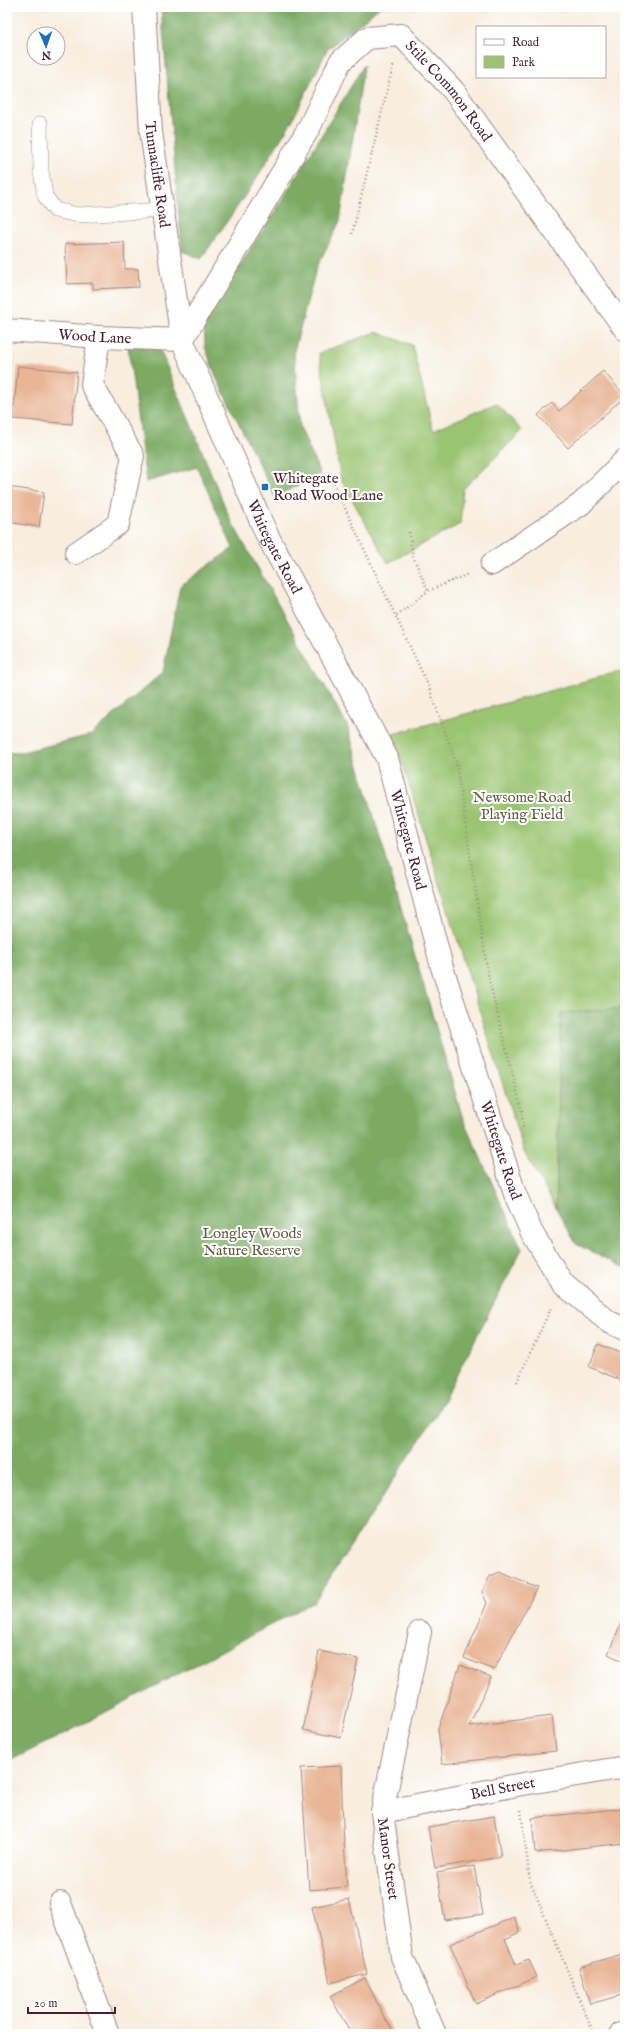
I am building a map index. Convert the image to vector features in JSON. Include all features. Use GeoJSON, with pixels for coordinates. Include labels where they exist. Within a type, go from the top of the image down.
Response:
{"type":"FeatureCollection","features":[{"type":"Feature","properties":{"kind":"street","name":"Tunnacliffe Road"},"geometry":{"type":"LineString","coordinates":[[144,7],[151,132],[182,340]]}},
{"type":"Feature","properties":{"kind":"street","name":"Stile Common Road"},"geometry":{"type":"LineString","coordinates":[[182,340],[309,128],[340,62],[368,38],[401,35],[453,90],[625,329]]}},
{"type":"Feature","properties":{"kind":"street","name":"Wood Lane"},"geometry":{"type":"LineString","coordinates":[[7,330],[99,337],[182,340]]}},
{"type":"Feature","properties":{"kind":"street"},"geometry":{"type":"LineString","coordinates":[[76,553],[118,524],[133,456],[92,385],[99,337]]}},
{"type":"Feature","properties":{"kind":"street","name":"Whitegate Road"},"geometry":{"type":"LineString","coordinates":[[182,340],[267,535],[387,758],[442,967],[515,1194],[532,1233],[562,1284],[609,1322],[625,1329]]}},
{"type":"Feature","properties":{"kind":"street"},"geometry":{"type":"LineString","coordinates":[[492,564],[581,504],[625,460]]}},
{"type":"Feature","properties":{"kind":"street","name":"Manor Street"},"geometry":{"type":"LineString","coordinates":[[420,1632],[382,1812],[402,1957],[435,2034]]}},
{"type":"Feature","properties":{"kind":"street","name":"Bell Street"},"geometry":{"type":"LineString","coordinates":[[382,1812],[623,1762]]}},
{"type":"Feature","properties":{"kind":"street"},"geometry":{"type":"LineString","coordinates":[[60,1903],[108,2034]]}},
{"type":"Feature","properties":{"kind":"lane"},"geometry":{"type":"LineString","coordinates":[[40,124],[41,171],[45,196],[55,210],[78,215],[163,210]]}},
{"type":"Feature","properties":{"kind":"path"},"geometry":{"type":"LineString","coordinates":[[352,234],[401,35]]}},
{"type":"Feature","properties":{"kind":"path"},"geometry":{"type":"LineString","coordinates":[[328,472],[397,615],[428,685],[456,762],[489,980],[522,1111]]}},
{"type":"Feature","properties":{"kind":"path"},"geometry":{"type":"LineString","coordinates":[[409,532],[413,556],[428,591]]}},
{"type":"Feature","properties":{"kind":"path"},"geometry":{"type":"LineString","coordinates":[[397,615],[428,591],[492,564]]}},
{"type":"Feature","properties":{"kind":"path"},"geometry":{"type":"LineString","coordinates":[[517,1382],[562,1284]]}},
{"type":"Feature","properties":{"kind":"path"},"geometry":{"type":"LineString","coordinates":[[517,1785],[530,1881],[594,2034]]}},
{"type":"Feature","properties":{"kind":"green space"},"geometry":{"type":"Polygon","coordinates":[[[161,7],[380,7],[327,50],[292,121],[251,187],[201,259],[182,251],[161,7]]]}},
{"type":"Feature","properties":{"kind":"green space"},"geometry":{"type":"Polygon","coordinates":[[[364,65],[340,221],[316,269],[294,351],[300,427],[320,474],[275,497],[217,379],[205,347],[204,319],[278,207],[364,65]]]}},
{"type":"Feature","properties":{"kind":"green space"},"geometry":{"type":"Polygon","coordinates":[[[376,332],[412,345],[433,430],[497,403],[522,431],[463,489],[460,524],[388,563],[341,480],[319,353],[376,332]]]}},
{"type":"Feature","properties":{"kind":"green space","name":"Longley Woods Nature Reserve"},"geometry":{"type":"Polygon","coordinates":[[[158,345],[230,519],[347,725],[463,1119],[522,1249],[437,1413],[314,1602],[68,1732],[7,1762],[7,752],[18,753],[91,735],[163,672],[180,586],[233,548],[197,467],[146,482],[128,346],[158,345]]]}},
{"type":"Feature","properties":{"kind":"green space","name":"Newsome Road Playing Field"},"geometry":{"type":"Polygon","coordinates":[[[625,670],[625,1008],[561,1013],[556,1208],[524,1152],[393,734],[625,670]]]}},
{"type":"Feature","properties":{"kind":"green space"},"geometry":{"type":"Polygon","coordinates":[[[625,1008],[625,1268],[576,1244],[556,1208],[561,1013],[625,1008]]]}},
{"type":"Feature","properties":{"kind":"building"},"geometry":{"type":"Polygon","coordinates":[[[124,242],[125,269],[138,269],[139,287],[93,289],[93,283],[67,284],[65,244],[124,242]]]}},
{"type":"Feature","properties":{"kind":"building"},"geometry":{"type":"Polygon","coordinates":[[[18,366],[77,372],[72,424],[13,419],[18,366]]]}},
{"type":"Feature","properties":{"kind":"building"},"geometry":{"type":"Polygon","coordinates":[[[603,371],[625,396],[568,448],[538,415],[552,403],[559,411],[603,371]]]}},
{"type":"Feature","properties":{"kind":"building"},"geometry":{"type":"Polygon","coordinates":[[[7,487],[44,492],[39,527],[7,522],[7,487]]]}},
{"type":"Feature","properties":{"kind":"building"},"geometry":{"type":"Polygon","coordinates":[[[598,1344],[625,1355],[625,1382],[589,1367],[598,1344]]]}},
{"type":"Feature","properties":{"kind":"building"},"geometry":{"type":"Polygon","coordinates":[[[500,1572],[537,1588],[494,1670],[464,1658],[487,1603],[482,1592],[490,1576],[500,1572]]]}},
{"type":"Feature","properties":{"kind":"building"},"geometry":{"type":"Polygon","coordinates":[[[625,1614],[625,1662],[608,1654],[625,1614]]]}},
{"type":"Feature","properties":{"kind":"building"},"geometry":{"type":"Polygon","coordinates":[[[319,1651],[358,1659],[341,1738],[303,1730],[319,1651]]]}},
{"type":"Feature","properties":{"kind":"building"},"geometry":{"type":"Polygon","coordinates":[[[460,1665],[491,1677],[469,1726],[552,1716],[556,1751],[442,1764],[438,1729],[460,1665]]]}},
{"type":"Feature","properties":{"kind":"building"},"geometry":{"type":"Polygon","coordinates":[[[341,1766],[347,1887],[309,1890],[301,1768],[341,1766]]]}},
{"type":"Feature","properties":{"kind":"building"},"geometry":{"type":"Polygon","coordinates":[[[625,1808],[625,1843],[535,1853],[532,1818],[625,1808]]]}},
{"type":"Feature","properties":{"kind":"building"},"geometry":{"type":"Polygon","coordinates":[[[494,1816],[501,1857],[435,1868],[428,1827],[494,1816]]]}},
{"type":"Feature","properties":{"kind":"building"},"geometry":{"type":"Polygon","coordinates":[[[474,1866],[483,1914],[445,1920],[437,1873],[474,1866]]]}},
{"type":"Feature","properties":{"kind":"building"},"geometry":{"type":"Polygon","coordinates":[[[349,1899],[367,1974],[330,1983],[312,1907],[349,1899]]]}},
{"type":"Feature","properties":{"kind":"building"},"geometry":{"type":"Polygon","coordinates":[[[514,1917],[520,1932],[505,1939],[516,1965],[529,1960],[537,1977],[476,2004],[450,1944],[514,1917]]]}},
{"type":"Feature","properties":{"kind":"building"},"geometry":{"type":"Polygon","coordinates":[[[625,1953],[625,1994],[590,2004],[579,1967],[625,1953]]]}},
{"type":"Feature","properties":{"kind":"building"},"geometry":{"type":"Polygon","coordinates":[[[365,1978],[383,2015],[395,2034],[351,2034],[330,1996],[365,1978]]]}},
{"type":"Feature","properties":{"kind":"place","name":"Whitegate Road Wood Lane"},"geometry":{"type":"Point","coordinates":[265,487]}}]}
